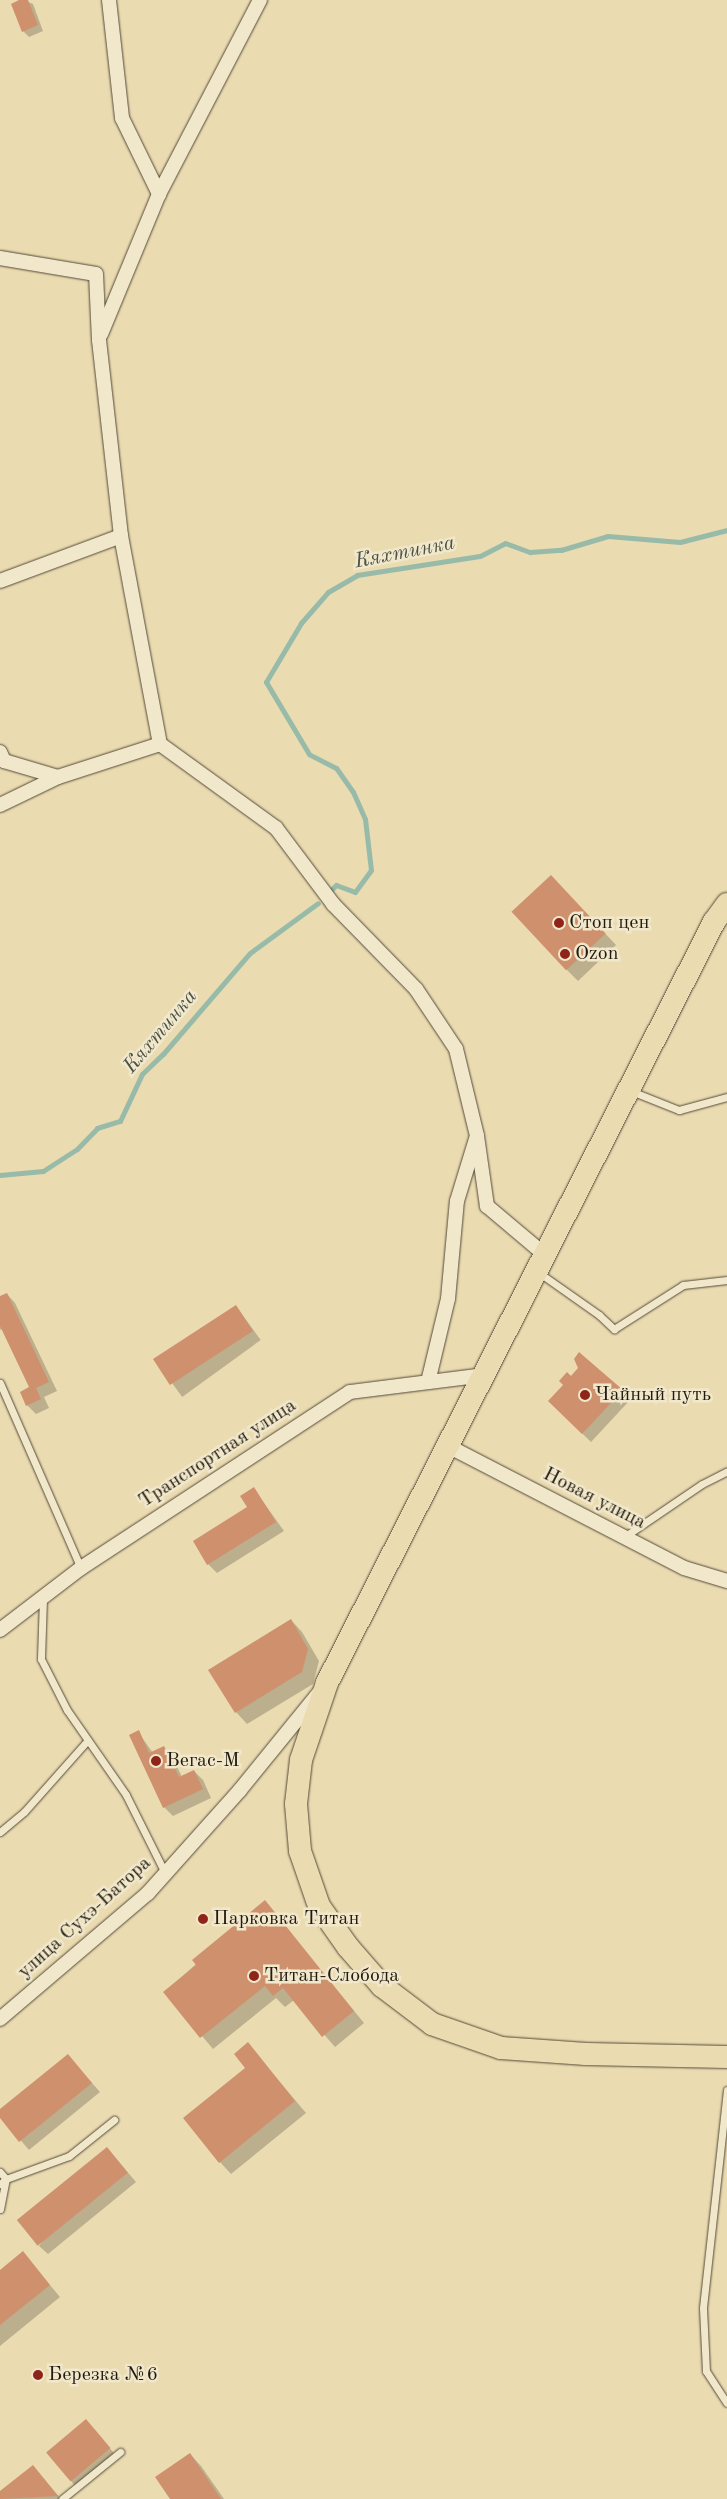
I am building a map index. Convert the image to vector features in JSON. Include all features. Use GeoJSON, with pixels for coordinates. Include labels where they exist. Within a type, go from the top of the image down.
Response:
{"type":"FeatureCollection","features":[{"type":"Feature","properties":{"kind":"main road"},"geometry":{"type":"LineString","coordinates":[[727,904],[714,922],[484,1375],[446,1445],[327,1683],[301,1760],[296,1804],[300,1851],[319,1906],[348,1947],[382,1986],[432,2024],[501,2048],[586,2054],[727,2057]]}},
{"type":"Feature","properties":{"kind":"street"},"geometry":{"type":"LineString","coordinates":[[109,0],[113,18],[122,118],[159,194]]}},
{"type":"Feature","properties":{"kind":"street"},"geometry":{"type":"LineString","coordinates":[[99,340],[159,194],[260,0]]}},
{"type":"Feature","properties":{"kind":"street"},"geometry":{"type":"LineString","coordinates":[[0,258],[96,274],[99,340],[121,536],[160,744],[276,828],[333,904],[416,989],[456,1049],[477,1136],[487,1206],[540,1262]]}},
{"type":"Feature","properties":{"kind":"street"},"geometry":{"type":"LineString","coordinates":[[0,581],[121,536]]}},
{"type":"Feature","properties":{"kind":"street"},"geometry":{"type":"LineString","coordinates":[[0,806],[58,777],[160,744]]}},
{"type":"Feature","properties":{"kind":"street"},"geometry":{"type":"LineString","coordinates":[[0,752],[4,761],[58,777]]}},
{"type":"Feature","properties":{"kind":"street"},"geometry":{"type":"LineString","coordinates":[[428,1382],[448,1299],[457,1201],[477,1136]]}},
{"type":"Feature","properties":{"kind":"street","name":"Транспортная улица"},"geometry":{"type":"LineString","coordinates":[[0,1630],[80,1568],[350,1392],[484,1375]]}},
{"type":"Feature","properties":{"kind":"street","name":"Новая улица"},"geometry":{"type":"LineString","coordinates":[[446,1445],[684,1568],[727,1581]]}},
{"type":"Feature","properties":{"kind":"street","name":"улица Сухэ-Батора"},"geometry":{"type":"LineString","coordinates":[[0,2019],[102,1935],[166,1874],[240,1790],[327,1683]]}},
{"type":"Feature","properties":{"kind":"lane"},"geometry":{"type":"LineString","coordinates":[[628,1090],[680,1110],[727,1096]]}},
{"type":"Feature","properties":{"kind":"lane"},"geometry":{"type":"LineString","coordinates":[[540,1262],[614,1329],[682,1285],[727,1280]]}},
{"type":"Feature","properties":{"kind":"lane"},"geometry":{"type":"LineString","coordinates":[[0,1383],[80,1568]]}},
{"type":"Feature","properties":{"kind":"lane"},"geometry":{"type":"LineString","coordinates":[[624,1538],[702,1484],[727,1471]]}},
{"type":"Feature","properties":{"kind":"lane"},"geometry":{"type":"LineString","coordinates":[[44,1596],[41,1658],[67,1710],[126,1794],[166,1874]]}},
{"type":"Feature","properties":{"kind":"lane"},"geometry":{"type":"LineString","coordinates":[[0,1832],[24,1812],[88,1740]]}},
{"type":"Feature","properties":{"kind":"lane"},"geometry":{"type":"LineString","coordinates":[[727,2090],[703,2308],[706,2371],[727,2403]]}},
{"type":"Feature","properties":{"kind":"lane"},"geometry":{"type":"LineString","coordinates":[[3,2181],[69,2156],[114,2120]]}},
{"type":"Feature","properties":{"kind":"lane"},"geometry":{"type":"LineString","coordinates":[[0,2172],[3,2181],[0,2209]]}},
{"type":"Feature","properties":{"kind":"lane"},"geometry":{"type":"LineString","coordinates":[[62,2499],[120,2452]]}},
{"type":"Feature","properties":{"kind":"building"},"geometry":{"type":"Polygon","coordinates":[[[19,0],[28,0],[38,25],[22,32],[11,4],[19,0]]]}},
{"type":"Feature","properties":{"kind":"building","name":"Стоп цен"},"geometry":{"type":"Polygon","coordinates":[[[551,875],[606,934],[566,970],[512,912],[551,875]]]}},
{"type":"Feature","properties":{"kind":"building"},"geometry":{"type":"Polygon","coordinates":[[[7,1293],[49,1382],[36,1388],[41,1399],[26,1406],[20,1392],[29,1387],[0,1326],[0,1296],[7,1293]]]}},
{"type":"Feature","properties":{"kind":"building"},"geometry":{"type":"Polygon","coordinates":[[[236,1305],[253,1331],[170,1385],[153,1359],[236,1305]]]}},
{"type":"Feature","properties":{"kind":"building","name":"Чайный путь"},"geometry":{"type":"Polygon","coordinates":[[[579,1352],[623,1390],[582,1434],[548,1401],[563,1385],[559,1381],[567,1372],[571,1376],[578,1368],[574,1359],[579,1352]]]}},
{"type":"Feature","properties":{"kind":"building"},"geometry":{"type":"Polygon","coordinates":[[[254,1487],[276,1522],[207,1565],[193,1541],[247,1507],[240,1496],[254,1487]]]}},
{"type":"Feature","properties":{"kind":"building"},"geometry":{"type":"Polygon","coordinates":[[[291,1619],[308,1649],[302,1672],[235,1713],[208,1670],[291,1619]]]}},
{"type":"Feature","properties":{"kind":"building","name":"Вегас-М"},"geometry":{"type":"Polygon","coordinates":[[[139,1730],[149,1753],[164,1746],[179,1777],[194,1770],[203,1789],[163,1808],[129,1735],[139,1730]]]}},
{"type":"Feature","properties":{"kind":"building","name":"Титан-Слобода"},"geometry":{"type":"Polygon","coordinates":[[[265,1900],[354,2011],[322,2037],[283,1988],[273,1996],[265,1986],[200,2038],[163,1992],[196,1965],[192,1960],[265,1900]]]}},
{"type":"Feature","properties":{"kind":"building"},"geometry":{"type":"Polygon","coordinates":[[[248,2042],[295,2101],[219,2163],[183,2118],[245,2068],[234,2054],[248,2042]]]}},
{"type":"Feature","properties":{"kind":"building"},"geometry":{"type":"Polygon","coordinates":[[[68,2054],[92,2083],[19,2142],[0,2118],[0,2109],[68,2054]]]}},
{"type":"Feature","properties":{"kind":"building"},"geometry":{"type":"Polygon","coordinates":[[[107,2147],[128,2173],[38,2246],[17,2220],[107,2147]]]}},
{"type":"Feature","properties":{"kind":"building"},"geometry":{"type":"Polygon","coordinates":[[[23,2251],[50,2285],[0,2325],[0,2270],[23,2251]]]}},
{"type":"Feature","properties":{"kind":"building"},"geometry":{"type":"Polygon","coordinates":[[[86,2419],[110,2448],[71,2482],[46,2452],[86,2419]]]}},
{"type":"Feature","properties":{"kind":"building"},"geometry":{"type":"Polygon","coordinates":[[[190,2453],[221,2499],[170,2499],[155,2477],[190,2453]]]}},
{"type":"Feature","properties":{"kind":"building"},"geometry":{"type":"Polygon","coordinates":[[[33,2465],[58,2496],[0,2499],[0,2491],[33,2465]]]}},
{"type":"Feature","properties":{"kind":"waterway","name":"Кяхтинка"},"geometry":{"type":"LineString","coordinates":[[327,894],[336,885],[355,892],[371,870],[365,819],[353,792],[336,768],[309,754],[266,682],[301,623],[328,592],[357,575],[480,556],[505,543],[530,552],[561,550],[608,536],[680,542],[727,530]]}},
{"type":"Feature","properties":{"kind":"waterway","name":"Кяхтинка"},"geometry":{"type":"LineString","coordinates":[[0,1175],[43,1171],[77,1149],[97,1128],[120,1121],[142,1074],[163,1054],[250,953],[318,903]]}},
{"type":"Feature","properties":{"kind":"place","name":"Стоп цен"},"geometry":{"type":"Point","coordinates":[559,923]}},
{"type":"Feature","properties":{"kind":"place","name":"Ozon"},"geometry":{"type":"Point","coordinates":[565,954]}},
{"type":"Feature","properties":{"kind":"place","name":"Чайный путь"},"geometry":{"type":"Point","coordinates":[585,1395]}},
{"type":"Feature","properties":{"kind":"place","name":"Вегас-М"},"geometry":{"type":"Point","coordinates":[156,1761]}},
{"type":"Feature","properties":{"kind":"place","name":"Парковка Титан"},"geometry":{"type":"Point","coordinates":[203,1919]}},
{"type":"Feature","properties":{"kind":"place","name":"Титан-Слобода"},"geometry":{"type":"Point","coordinates":[254,1976]}},
{"type":"Feature","properties":{"kind":"place","name":"Березка №6"},"geometry":{"type":"Point","coordinates":[38,2375]}}]}
